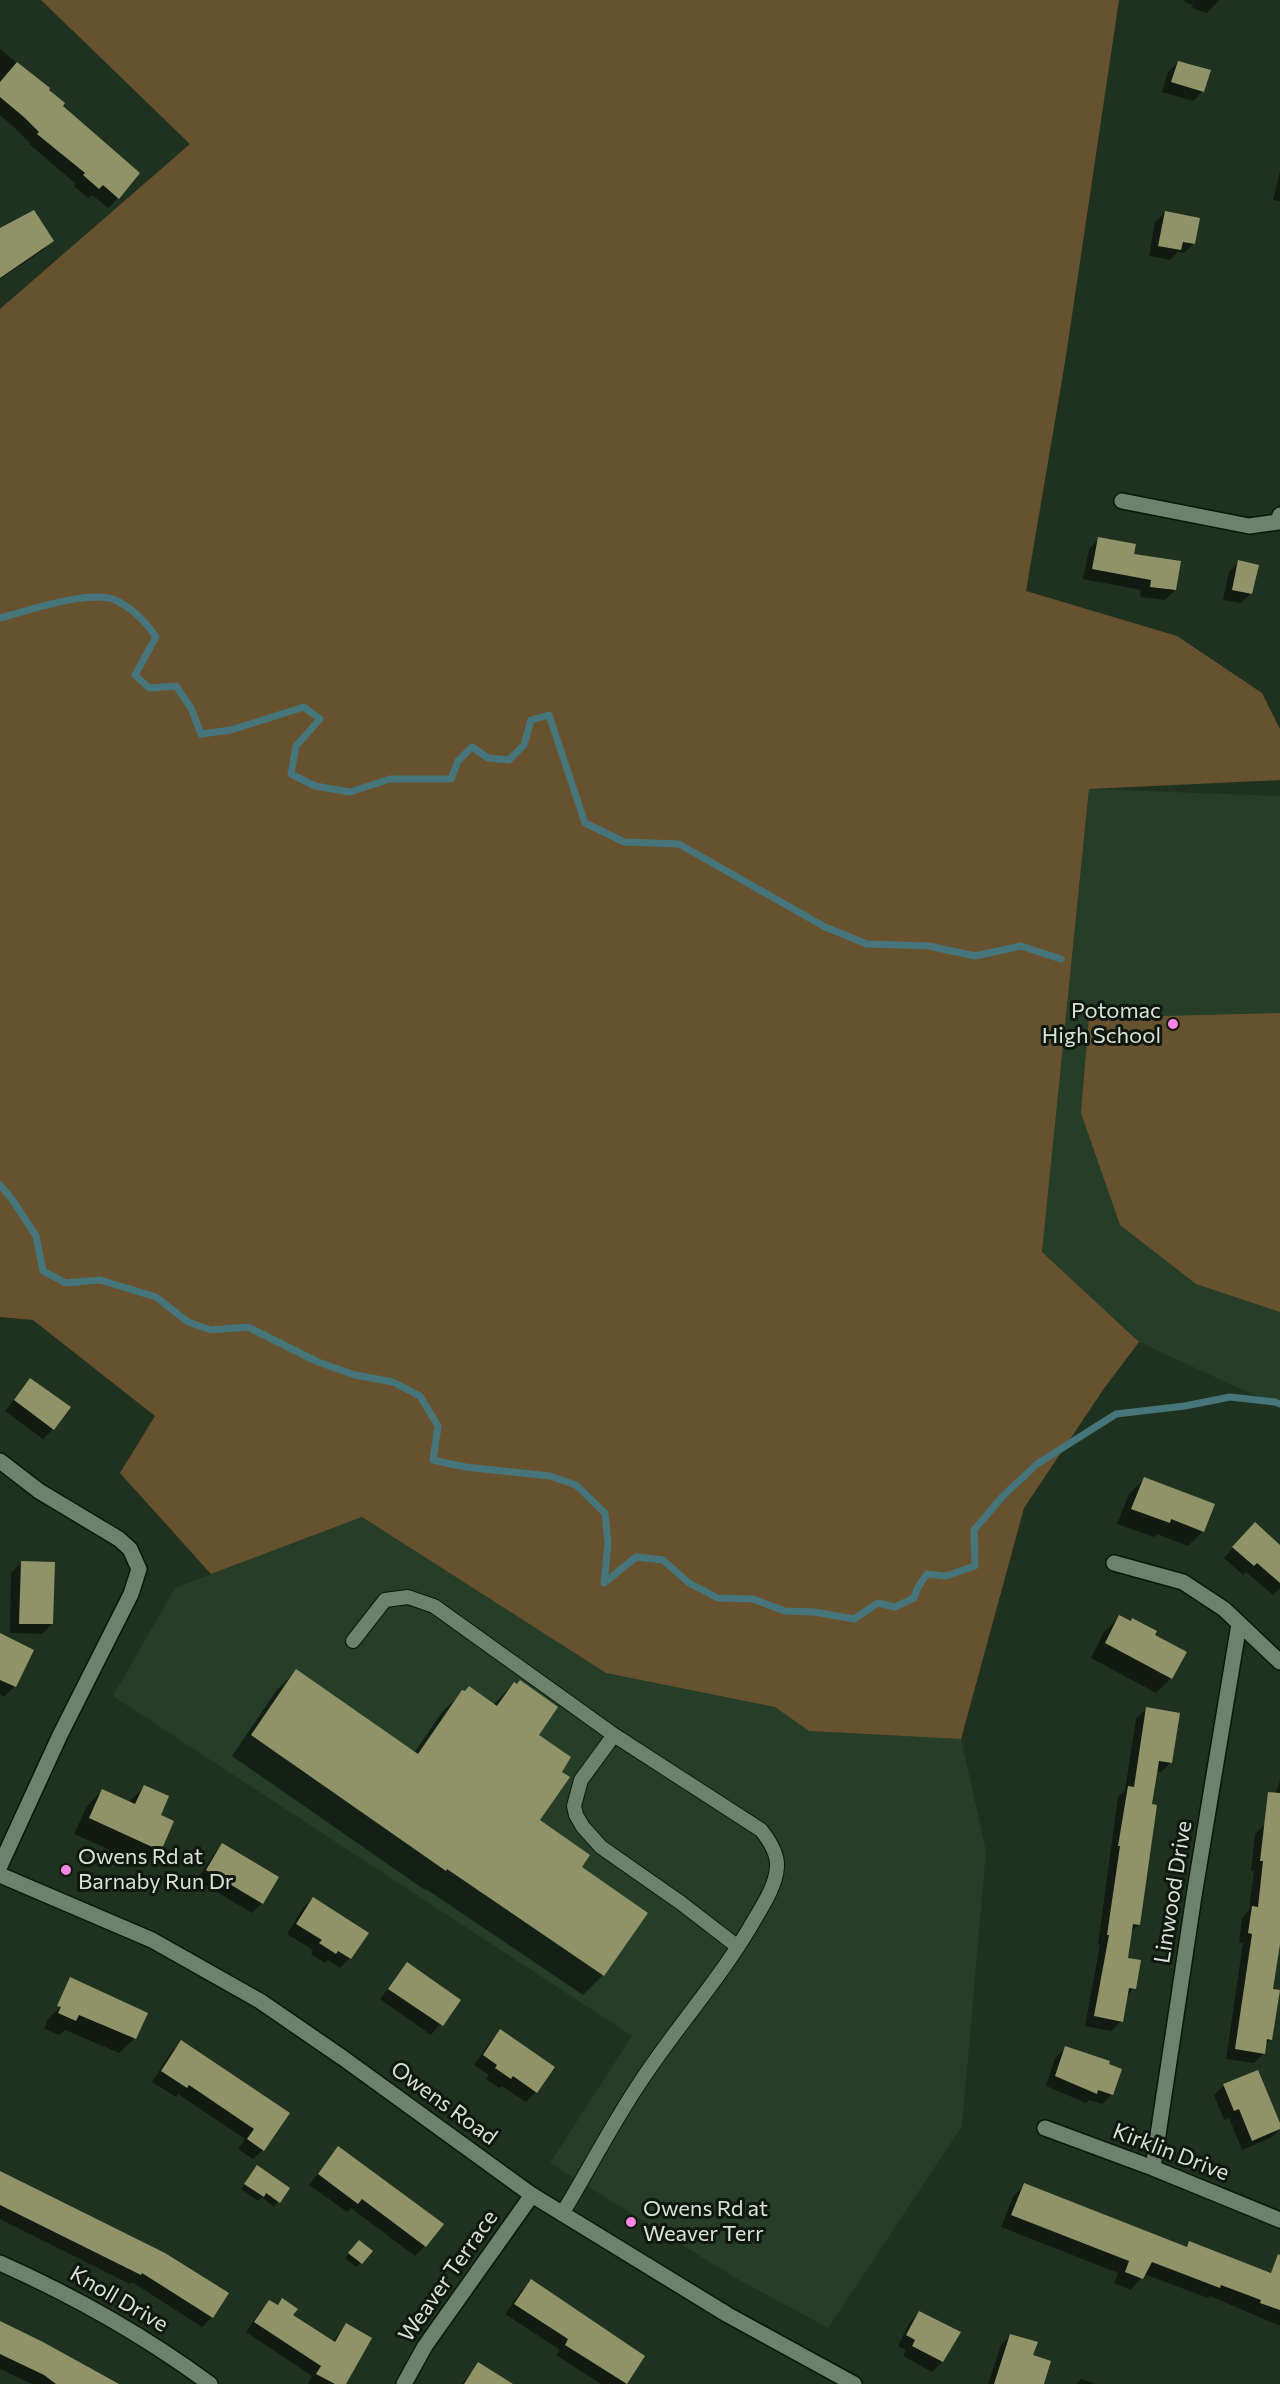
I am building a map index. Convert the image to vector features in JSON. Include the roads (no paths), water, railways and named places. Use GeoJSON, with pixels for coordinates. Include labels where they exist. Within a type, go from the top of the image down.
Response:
{"type":"FeatureCollection","features":[{"type":"Feature","properties":{"kind":"street"},"geometry":{"type":"LineString","coordinates":[[1122,501],[1249,526],[1278,522],[1280,515]]}},
{"type":"Feature","properties":{"kind":"street"},"geometry":{"type":"LineString","coordinates":[[0,1461],[39,1491],[119,1539],[130,1549],[139,1569],[132,1594],[60,1735],[0,1866]]}},
{"type":"Feature","properties":{"kind":"street"},"geometry":{"type":"LineString","coordinates":[[1114,1563],[1183,1582],[1224,1609],[1280,1662]]}},
{"type":"Feature","properties":{"kind":"street","name":"Linwood Drive"},"geometry":{"type":"LineString","coordinates":[[1153,2168],[1194,1896],[1239,1624]]}},
{"type":"Feature","properties":{"kind":"street","name":"Owens Road"},"geometry":{"type":"LineString","coordinates":[[0,1875],[152,1940],[260,2001],[532,2195],[728,2315],[854,2384]]}},
{"type":"Feature","properties":{"kind":"street","name":"Kirklin Drive"},"geometry":{"type":"LineString","coordinates":[[1045,2128],[1153,2168],[1280,2220]]}},
{"type":"Feature","properties":{"kind":"street","name":"Weaver Terrace"},"geometry":{"type":"LineString","coordinates":[[404,2384],[425,2346],[532,2195]]}},
{"type":"Feature","properties":{"kind":"street","name":"Knoll Drive"},"geometry":{"type":"LineString","coordinates":[[0,2263],[39,2280],[93,2309],[172,2356],[210,2384]]}},
{"type":"Feature","properties":{"kind":"lane"},"geometry":{"type":"LineString","coordinates":[[353,1641],[385,1600],[408,1597],[434,1606],[614,1734],[748,1821],[768,1839],[777,1857],[777,1868],[770,1893],[738,1947],[639,2084],[562,2214]]}},
{"type":"Feature","properties":{"kind":"lane"},"geometry":{"type":"LineString","coordinates":[[614,1734],[581,1780],[574,1806],[579,1821],[601,1847],[681,1903],[738,1947]]}},
{"type":"Feature","properties":{"kind":"waterway"},"geometry":{"type":"LineString","coordinates":[[0,618],[42,606],[90,597],[104,597],[121,603],[138,616],[156,637],[135,675],[149,688],[176,686],[191,708],[201,734],[231,730],[304,707],[320,719],[296,746],[291,774],[315,786],[350,792],[390,779],[451,779],[458,761],[472,747],[488,758],[509,760],[524,745],[531,720],[549,715],[585,823],[624,842],[679,844],[825,927],[867,944],[929,946],[975,956],[1021,946],[1061,959]]}},
{"type":"Feature","properties":{"kind":"waterway"},"geometry":{"type":"LineString","coordinates":[[0,1185],[36,1236],[43,1271],[66,1283],[100,1280],[156,1297],[188,1322],[211,1330],[248,1327],[318,1362],[355,1375],[393,1382],[420,1396],[438,1426],[433,1460],[465,1467],[550,1476],[576,1485],[605,1513],[608,1543],[604,1583],[636,1557],[663,1560],[689,1583],[718,1598],[753,1599],[785,1611],[814,1612],[854,1619],[878,1603],[895,1607],[914,1598],[927,1574],[946,1576],[975,1566],[974,1530],[1003,1496],[1037,1464],[1116,1414],[1185,1406],[1230,1397],[1280,1404]]}},
{"type":"Feature","properties":{"kind":"place","name":"Potomac High School"},"geometry":{"type":"Point","coordinates":[1173,1024]}},
{"type":"Feature","properties":{"kind":"place","name":"Owens Rd at Barnaby Run Dr"},"geometry":{"type":"Point","coordinates":[66,1870]}},
{"type":"Feature","properties":{"kind":"place","name":"Owens Rd at Weaver Terr"},"geometry":{"type":"Point","coordinates":[631,2222]}}]}
